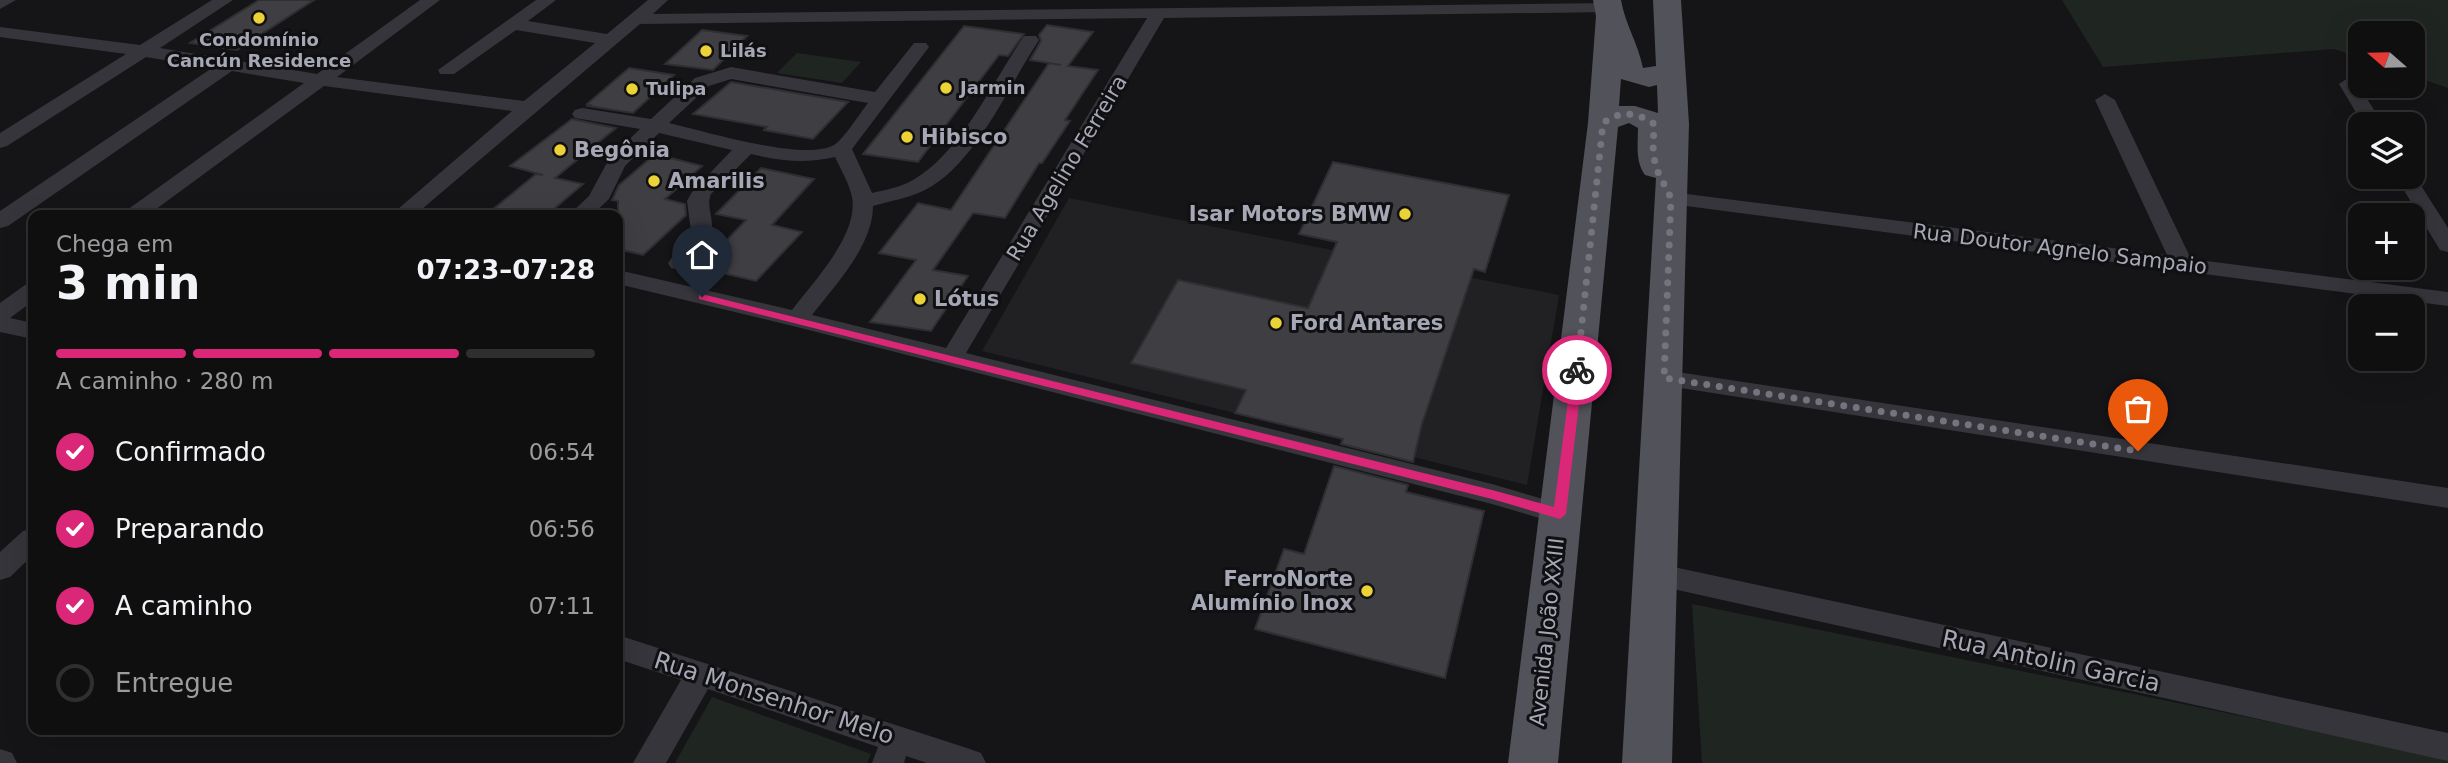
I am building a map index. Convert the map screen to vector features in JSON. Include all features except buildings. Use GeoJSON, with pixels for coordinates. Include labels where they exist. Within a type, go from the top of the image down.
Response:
{"type":"FeatureCollection","features":[{"type":"Feature","properties":{"kind":"main road"},"geometry":{"type":"LineString","coordinates":[[1647,763],[1674,124],[1667,0]]}},
{"type":"Feature","properties":{"kind":"main road"},"geometry":{"type":"LineString","coordinates":[[1608,8],[1625,50],[1630,73],[1649,78],[1672,70]]}},
{"type":"Feature","properties":{"kind":"main road","name":"Avenida João XXIII"},"geometry":{"type":"LineString","coordinates":[[1533,763],[1560,514],[1570,447],[1603,123],[1608,8]]}},
{"type":"Feature","properties":{"kind":"main road"},"geometry":{"type":"LineString","coordinates":[[1603,123],[1624,113],[1645,118],[1654,124],[1653,154],[1657,170],[1671,198]]}},
{"type":"Feature","properties":{"kind":"street"},"geometry":{"type":"LineString","coordinates":[[0,4],[7,0]]}},
{"type":"Feature","properties":{"kind":"street"},"geometry":{"type":"LineString","coordinates":[[0,142],[224,0]]}},
{"type":"Feature","properties":{"kind":"street"},"geometry":{"type":"LineString","coordinates":[[142,210],[431,0]]}},
{"type":"Feature","properties":{"kind":"street"},"geometry":{"type":"LineString","coordinates":[[447,70],[547,0]]}},
{"type":"Feature","properties":{"kind":"street"},"geometry":{"type":"LineString","coordinates":[[408,210],[528,107],[660,0]]}},
{"type":"Feature","properties":{"kind":"street"},"geometry":{"type":"LineString","coordinates":[[636,19],[1608,8]]}},
{"type":"Feature","properties":{"kind":"street","name":"Rua Agelino Ferreira"},"geometry":{"type":"LineString","coordinates":[[951,359],[1159,12]]}},
{"type":"Feature","properties":{"kind":"street"},"geometry":{"type":"LineString","coordinates":[[513,24],[611,40]]}},
{"type":"Feature","properties":{"kind":"street"},"geometry":{"type":"LineString","coordinates":[[0,32],[142,51],[318,80],[528,107]]}},
{"type":"Feature","properties":{"kind":"street"},"geometry":{"type":"LineString","coordinates":[[864,202],[919,185],[939,172],[959,147],[1030,40]]}},
{"type":"Feature","properties":{"kind":"street"},"geometry":{"type":"LineString","coordinates":[[582,114],[655,125],[746,147],[800,156],[842,149],[920,47]]}},
{"type":"Feature","properties":{"kind":"street"},"geometry":{"type":"LineString","coordinates":[[0,221],[228,66]]}},
{"type":"Feature","properties":{"kind":"street"},"geometry":{"type":"LineString","coordinates":[[586,210],[598,199],[616,163],[702,82],[721,74],[731,73],[880,99]]}},
{"type":"Feature","properties":{"kind":"street"},"geometry":{"type":"LineString","coordinates":[[2105,100],[2183,265]]}},
{"type":"Feature","properties":{"kind":"street"},"geometry":{"type":"LineString","coordinates":[[679,262],[698,241],[702,231],[698,201],[702,192],[746,147]]}},
{"type":"Feature","properties":{"kind":"street"},"geometry":{"type":"LineString","coordinates":[[797,319],[855,238],[864,202],[842,149]]}},
{"type":"Feature","properties":{"kind":"street"},"geometry":{"type":"LineString","coordinates":[[2413,189],[2448,245]]}},
{"type":"Feature","properties":{"kind":"street","name":"Rua Doutor Agnelo Sampaio"},"geometry":{"type":"LineString","coordinates":[[1671,198],[2448,299]]}},
{"type":"Feature","properties":{"kind":"street"},"geometry":{"type":"LineString","coordinates":[[623,278],[797,319],[1492,494],[1560,514]]}},
{"type":"Feature","properties":{"kind":"street"},"geometry":{"type":"LineString","coordinates":[[0,314],[28,294]]}},
{"type":"Feature","properties":{"kind":"street"},"geometry":{"type":"LineString","coordinates":[[0,324],[28,330]]}},
{"type":"Feature","properties":{"kind":"street"},"geometry":{"type":"LineString","coordinates":[[1664,378],[2448,498]]}},
{"type":"Feature","properties":{"kind":"street"},"geometry":{"type":"LineString","coordinates":[[0,569],[28,544]]}},
{"type":"Feature","properties":{"kind":"street","name":"Rua Antolin Garcia"},"geometry":{"type":"LineString","coordinates":[[1655,574],[2448,747]]}},
{"type":"Feature","properties":{"kind":"street","name":"Rua Monsenhor Melo"},"geometry":{"type":"LineString","coordinates":[[623,649],[700,675],[892,751],[970,763]]}},
{"type":"Feature","properties":{"kind":"street"},"geometry":{"type":"LineString","coordinates":[[649,763],[700,675]]}},
{"type":"Feature","properties":{"kind":"shaded area"},"geometry":{"type":"Polygon","coordinates":[[[2062,0],[2448,0],[2448,88],[2426,80],[2426,21],[2348,21],[2348,54],[2334,49],[2103,67],[2062,0]]]}},
{"type":"Feature","properties":{"kind":"shaded area"},"geometry":{"type":"Polygon","coordinates":[[[797,53],[861,62],[842,83],[777,73],[797,53]]]}},
{"type":"Feature","properties":{"kind":"shaded area","name":"Ford Antares"},"geometry":{"type":"Polygon","coordinates":[[[1069,198],[1559,295],[1527,485],[982,351],[1069,198]]]}},
{"type":"Feature","properties":{"kind":"shaded area"},"geometry":{"type":"Polygon","coordinates":[[[1692,604],[2448,758],[2448,763],[1702,763],[1692,604]]]}},
{"type":"Feature","properties":{"kind":"shaded area"},"geometry":{"type":"Polygon","coordinates":[[[712,697],[871,754],[867,763],[675,763],[712,697]]]}},
{"type":"Feature","properties":{"kind":"way so far"},"geometry":{"type":"LineString","coordinates":[[1577,370],[1603,123],[1618,114],[1634,114],[1654,124],[1653,154],[1657,170],[1671,198],[1664,378],[2138,451]]}},
{"type":"Feature","properties":{"kind":"place","name":"Condomínio Cancún Residence"},"geometry":{"type":"Point","coordinates":[259,18]}},
{"type":"Feature","properties":{"kind":"place","name":"Lilás"},"geometry":{"type":"Point","coordinates":[706,51]}},
{"type":"Feature","properties":{"kind":"place","name":"Jarmin"},"geometry":{"type":"Point","coordinates":[946,88]}},
{"type":"Feature","properties":{"kind":"place","name":"Tulipa"},"geometry":{"type":"Point","coordinates":[632,89]}},
{"type":"Feature","properties":{"kind":"place","name":"Hibisco"},"geometry":{"type":"Point","coordinates":[907,137]}},
{"type":"Feature","properties":{"kind":"place","name":"Begônia"},"geometry":{"type":"Point","coordinates":[560,150]}},
{"type":"Feature","properties":{"kind":"place","name":"Amarilis"},"geometry":{"type":"Point","coordinates":[654,181]}},
{"type":"Feature","properties":{"kind":"place","name":"Isar Motors BMW"},"geometry":{"type":"Point","coordinates":[1405,214]}},
{"type":"Feature","properties":{"kind":"place","name":"Lótus"},"geometry":{"type":"Point","coordinates":[920,299]}},
{"type":"Feature","properties":{"kind":"place","name":"Ford Antares"},"geometry":{"type":"Point","coordinates":[1276,323]}},
{"type":"Feature","properties":{"kind":"place","name":"FerroNorte Alumínio Inox"},"geometry":{"type":"Point","coordinates":[1367,591]}},
{"type":"Feature","properties":{"kind":"route"},"geometry":{"type":"LineString","coordinates":[[702,297],[1492,494],[1560,514],[1577,370]]}}]}
